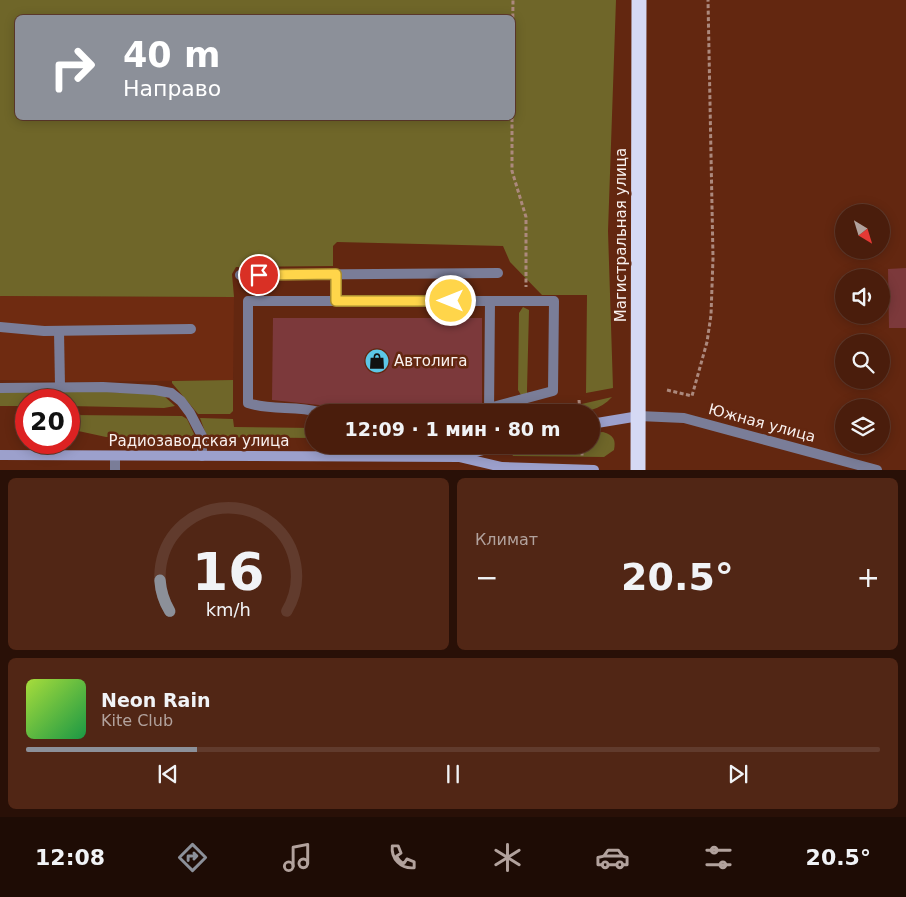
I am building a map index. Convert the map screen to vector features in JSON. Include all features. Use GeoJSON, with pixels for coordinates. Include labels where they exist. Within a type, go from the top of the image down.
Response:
{"type":"FeatureCollection","features":[{"type":"Feature","properties":{"kind":"highway","name":"Магистральная улица"},"geometry":{"type":"LineString","coordinates":[[638,470],[639,0]]}},
{"type":"Feature","properties":{"kind":"street"},"geometry":{"type":"LineString","coordinates":[[240,275],[498,273]]}},
{"type":"Feature","properties":{"kind":"street"},"geometry":{"type":"LineString","coordinates":[[336,274],[336,301]]}},
{"type":"Feature","properties":{"kind":"street"},"geometry":{"type":"LineString","coordinates":[[305,409],[259,407],[248,403],[248,301],[554,301],[553,391],[509,404]]}},
{"type":"Feature","properties":{"kind":"street"},"geometry":{"type":"LineString","coordinates":[[489,404],[490,301]]}},
{"type":"Feature","properties":{"kind":"street"},"geometry":{"type":"LineString","coordinates":[[0,327],[59,331],[191,330]]}},
{"type":"Feature","properties":{"kind":"street"},"geometry":{"type":"LineString","coordinates":[[59,331],[60,386]]}},
{"type":"Feature","properties":{"kind":"street"},"geometry":{"type":"LineString","coordinates":[[0,388],[60,386],[155,390],[171,393],[181,401],[190,413],[202,436],[202,456]]}},
{"type":"Feature","properties":{"kind":"street"},"geometry":{"type":"LineString","coordinates":[[600,422],[639,416]]}},
{"type":"Feature","properties":{"kind":"street","name":"Южная улица"},"geometry":{"type":"LineString","coordinates":[[639,416],[684,418],[877,470]]}},
{"type":"Feature","properties":{"kind":"street","name":"Радиозаводская улица"},"geometry":{"type":"LineString","coordinates":[[459,457],[470,454]]}},
{"type":"Feature","properties":{"kind":"street","name":"Радиозаводская улица"},"geometry":{"type":"LineString","coordinates":[[0,455],[459,457],[502,468],[594,470]]}},
{"type":"Feature","properties":{"kind":"street"},"geometry":{"type":"LineString","coordinates":[[115,470],[116,456]]}},
{"type":"Feature","properties":{"kind":"path"},"geometry":{"type":"LineString","coordinates":[[513,0],[513,15]]}},
{"type":"Feature","properties":{"kind":"path"},"geometry":{"type":"LineString","coordinates":[[667,390],[692,396],[707,342],[711,315],[713,258],[708,0]]}},
{"type":"Feature","properties":{"kind":"path"},"geometry":{"type":"LineString","coordinates":[[512,120],[512,171],[526,217],[526,300]]}},
{"type":"Feature","properties":{"kind":"path"},"geometry":{"type":"LineString","coordinates":[[579,400],[579,404]]}},
{"type":"Feature","properties":{"kind":"shaded area"},"geometry":{"type":"Polygon","coordinates":[[[0,0],[616,0],[608,231],[613,388],[586,393],[587,295],[542,295],[510,262],[503,246],[337,242],[333,246],[333,266],[236,267],[232,274],[234,297],[0,296],[0,0]]]}},
{"type":"Feature","properties":{"kind":"shaded area"},"geometry":{"type":"Polygon","coordinates":[[[0,296],[234,297],[233,380],[85,382],[0,380],[0,296]]]}},
{"type":"Feature","properties":{"kind":"shaded area"},"geometry":{"type":"Polygon","coordinates":[[[523,307],[529,310],[527,393],[521,395],[518,390],[519,313],[523,307]]]}},
{"type":"Feature","properties":{"kind":"shaded area"},"geometry":{"type":"Polygon","coordinates":[[[233,380],[233,411],[230,414],[198,414],[172,383],[172,381],[233,380]]]}},
{"type":"Feature","properties":{"kind":"shaded area"},"geometry":{"type":"Polygon","coordinates":[[[80,391],[156,394],[164,396],[175,406],[164,408],[80,406],[80,391]]]}},
{"type":"Feature","properties":{"kind":"shaded area"},"geometry":{"type":"Polygon","coordinates":[[[0,392],[15,392],[15,406],[0,406],[0,392]]]}},
{"type":"Feature","properties":{"kind":"shaded area"},"geometry":{"type":"Polygon","coordinates":[[[612,397],[600,407],[600,404],[582,404],[612,397]]]}},
{"type":"Feature","properties":{"kind":"shaded area"},"geometry":{"type":"Polygon","coordinates":[[[80,415],[182,416],[187,419],[195,436],[106,437],[80,431],[80,415]]]}},
{"type":"Feature","properties":{"kind":"shaded area"},"geometry":{"type":"Polygon","coordinates":[[[200,418],[233,419],[234,427],[305,428],[305,438],[207,437],[200,418]]]}},
{"type":"Feature","properties":{"kind":"shaded area"},"geometry":{"type":"Polygon","coordinates":[[[600,432],[612,436],[615,443],[614,450],[604,457],[513,456],[512,454],[600,454],[600,432]]]}},
{"type":"Feature","properties":{"kind":"building"},"geometry":{"type":"Polygon","coordinates":[[[906,268],[906,328],[889,328],[890,269],[888,269],[906,268]]]}},
{"type":"Feature","properties":{"kind":"building","name":"Автолига"},"geometry":{"type":"Polygon","coordinates":[[[273,318],[482,318],[482,404],[310,404],[272,400],[273,318]]]}},
{"type":"Feature","properties":{"kind":"place","name":"Автолига"},"geometry":{"type":"Point","coordinates":[377,361]}},
{"type":"Feature","properties":{"kind":"route"},"geometry":{"type":"LineString","coordinates":[[259,275],[336,274],[336,301],[451,301]]}}]}
